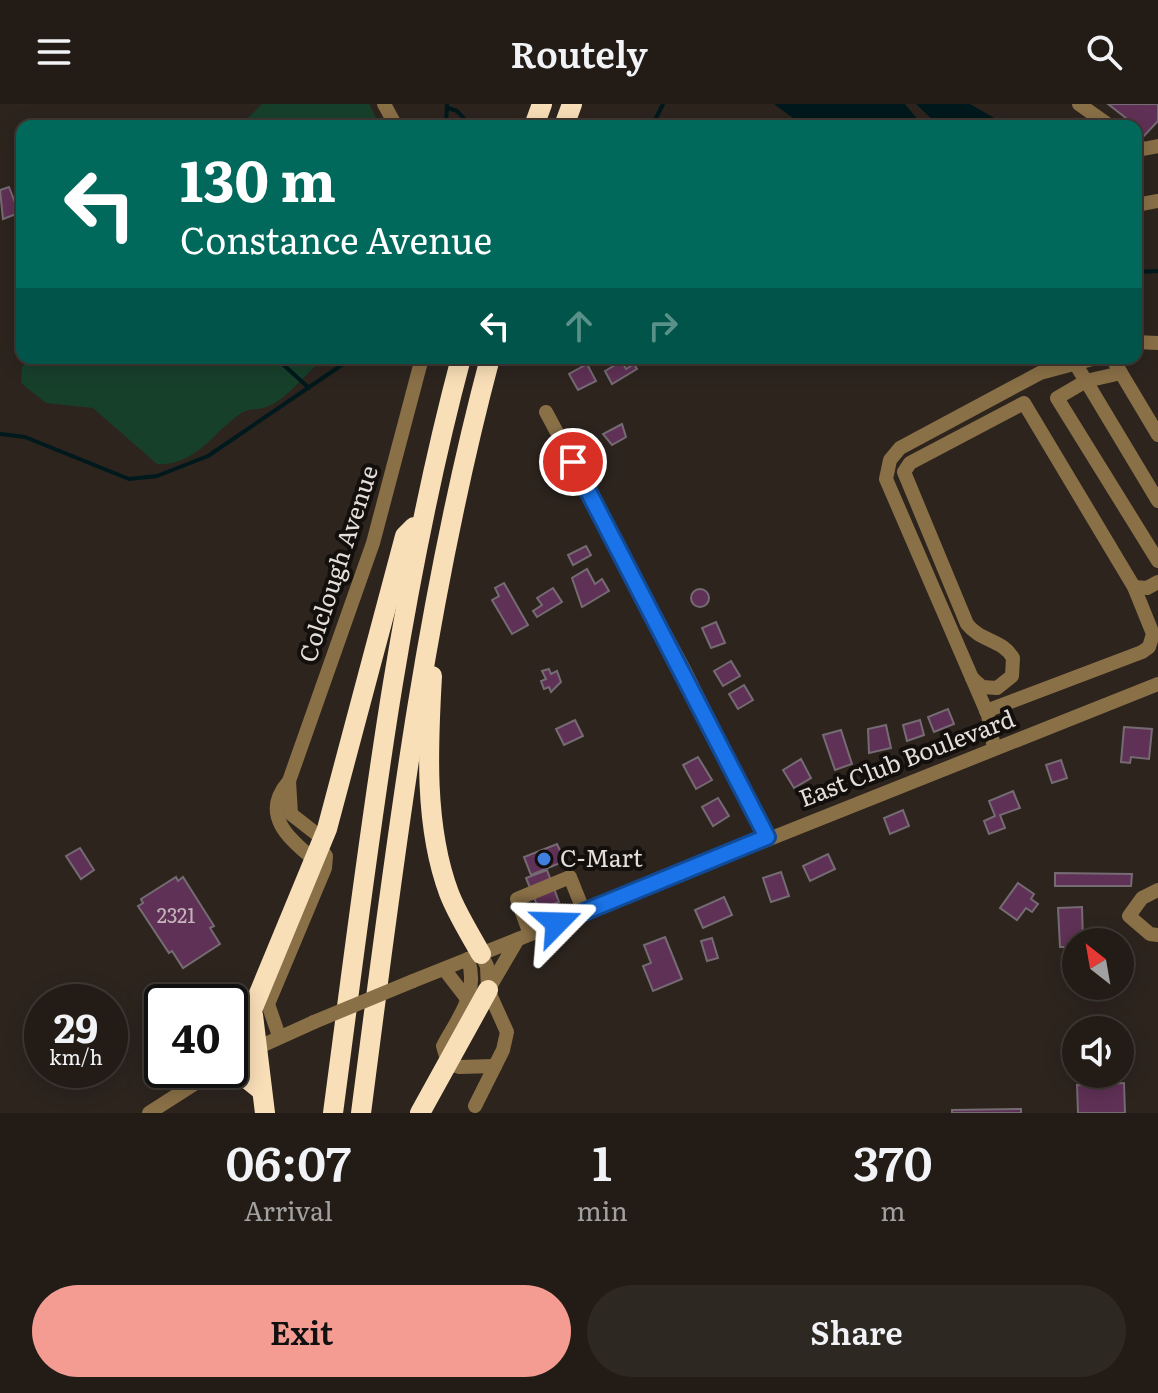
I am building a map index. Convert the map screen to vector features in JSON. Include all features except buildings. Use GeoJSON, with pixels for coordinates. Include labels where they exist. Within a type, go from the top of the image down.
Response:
{"type":"FeatureCollection","features":[{"type":"Feature","properties":{"kind":"highway"},"geometry":{"type":"LineString","coordinates":[[333,1113],[389,699],[422,518],[460,364]]}},
{"type":"Feature","properties":{"kind":"highway"},"geometry":{"type":"LineString","coordinates":[[361,1113],[408,759],[435,598],[489,364]]}},
{"type":"Feature","properties":{"kind":"highway"},"geometry":{"type":"LineString","coordinates":[[248,1020],[319,849],[405,536],[422,518]]}},
{"type":"Feature","properties":{"kind":"highway"},"geometry":{"type":"LineString","coordinates":[[435,598],[429,753],[437,840],[450,897],[474,956]]}},
{"type":"Feature","properties":{"kind":"highway"},"geometry":{"type":"LineString","coordinates":[[420,1113],[488,990]]}},
{"type":"Feature","properties":{"kind":"highway"},"geometry":{"type":"LineString","coordinates":[[253,1011],[265,1113]]}},
{"type":"Feature","properties":{"kind":"highway"},"geometry":{"type":"LineString","coordinates":[[248,1080],[261,1090]]}},
{"type":"Feature","properties":{"kind":"street"},"geometry":{"type":"LineString","coordinates":[[1079,104],[1102,120]]}},
{"type":"Feature","properties":{"kind":"street","name":"Colclough Avenue"},"geometry":{"type":"LineString","coordinates":[[319,849],[279,822],[278,797],[289,781],[373,543],[420,364]]}},
{"type":"Feature","properties":{"kind":"street"},"geometry":{"type":"LineString","coordinates":[[994,748],[986,711],[886,479],[887,472],[900,448],[1040,373],[1079,364]]}},
{"type":"Feature","properties":{"kind":"street"},"geometry":{"type":"LineString","coordinates":[[1116,364],[1158,435]]}},
{"type":"Feature","properties":{"kind":"street"},"geometry":{"type":"LineString","coordinates":[[1076,365],[1158,501]]}},
{"type":"Feature","properties":{"kind":"street"},"geometry":{"type":"LineString","coordinates":[[986,711],[1146,649],[1153,626],[1134,587],[1024,403],[1027,389],[1040,373]]}},
{"type":"Feature","properties":{"kind":"street"},"geometry":{"type":"LineString","coordinates":[[1121,373],[1086,381],[1057,398],[1158,561]]}},
{"type":"Feature","properties":{"kind":"street"},"geometry":{"type":"LineString","coordinates":[[972,678],[982,687],[997,688],[1012,676],[1013,658],[1004,646],[978,636],[967,624],[904,472],[910,463],[1024,403]]}},
{"type":"Feature","properties":{"kind":"street"},"geometry":{"type":"LineString","coordinates":[[546,412],[685,671],[767,837]]}},
{"type":"Feature","properties":{"kind":"street"},"geometry":{"type":"LineString","coordinates":[[1134,587],[1147,588],[1158,582]]}},
{"type":"Feature","properties":{"kind":"street","name":"East Club Boulevard"},"geometry":{"type":"LineString","coordinates":[[248,1052],[279,1036],[767,837],[1158,684]]}},
{"type":"Feature","properties":{"kind":"street"},"geometry":{"type":"LineString","coordinates":[[279,1036],[268,1004],[325,868],[326,856],[291,814],[289,781]]}},
{"type":"Feature","properties":{"kind":"street"},"geometry":{"type":"LineString","coordinates":[[488,990],[524,936],[517,899],[570,877],[584,912]]}},
{"type":"Feature","properties":{"kind":"street"},"geometry":{"type":"LineString","coordinates":[[1158,890],[1142,898],[1129,916],[1142,929],[1158,935]]}},
{"type":"Feature","properties":{"kind":"street"},"geometry":{"type":"LineString","coordinates":[[474,956],[487,966],[488,990],[507,1032],[495,1066],[475,1106]]}},
{"type":"Feature","properties":{"kind":"street"},"geometry":{"type":"LineString","coordinates":[[474,956],[474,983],[443,1046],[448,1063],[459,1067],[495,1066]]}},
{"type":"Feature","properties":{"kind":"street"},"geometry":{"type":"LineString","coordinates":[[444,969],[468,1000]]}},
{"type":"Feature","properties":{"kind":"street","name":"East Club Boulevard"},"geometry":{"type":"LineString","coordinates":[[149,1113],[189,1088]]}},
{"type":"Feature","properties":{"kind":"green space"},"geometry":{"type":"Polygon","coordinates":[[[262,104],[369,104],[377,120],[246,120],[262,104]]]}},
{"type":"Feature","properties":{"kind":"green space"},"geometry":{"type":"Polygon","coordinates":[[[24,364],[319,364],[277,402],[240,414],[193,454],[182,460],[157,464],[93,408],[46,403],[21,383],[24,364]]]}},
{"type":"Feature","properties":{"kind":"water"},"geometry":{"type":"Polygon","coordinates":[[[774,104],[905,104],[918,120],[796,120],[774,104]]]}},
{"type":"Feature","properties":{"kind":"water"},"geometry":{"type":"Polygon","coordinates":[[[916,104],[970,104],[998,120],[933,120],[916,104]]]}},
{"type":"Feature","properties":{"kind":"waterway"},"geometry":{"type":"LineString","coordinates":[[446,120],[447,104]]}},
{"type":"Feature","properties":{"kind":"waterway"},"geometry":{"type":"LineString","coordinates":[[655,120],[663,104]]}},
{"type":"Feature","properties":{"kind":"waterway"},"geometry":{"type":"LineString","coordinates":[[448,108],[457,111],[465,120]]}},
{"type":"Feature","properties":{"kind":"waterway"},"geometry":{"type":"LineString","coordinates":[[1142,272],[1158,271]]}},
{"type":"Feature","properties":{"kind":"waterway"},"geometry":{"type":"LineString","coordinates":[[283,364],[309,388]]}},
{"type":"Feature","properties":{"kind":"waterway"},"geometry":{"type":"LineString","coordinates":[[0,434],[25,437],[129,479],[157,476],[208,456],[343,364]]}},
{"type":"Feature","properties":{"kind":"place","name":"C-Mart"},"geometry":{"type":"Point","coordinates":[544,859]}},
{"type":"Feature","properties":{"kind":"route"},"geometry":{"type":"LineString","coordinates":[[557,923],[767,837],[685,671],[573,462]]}}]}
